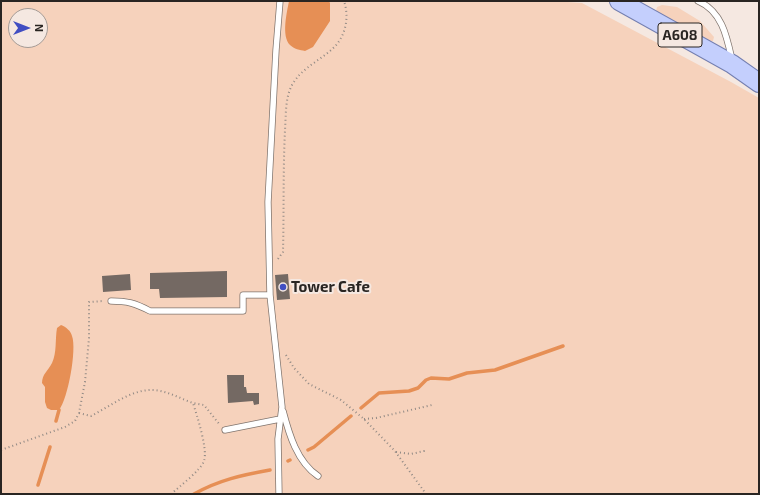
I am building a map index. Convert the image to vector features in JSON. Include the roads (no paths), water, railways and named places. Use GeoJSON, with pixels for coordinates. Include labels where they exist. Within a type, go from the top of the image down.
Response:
{"type":"FeatureCollection","features":[{"type":"Feature","properties":{"kind":"main road","name":"A608"},"geometry":{"type":"LineString","coordinates":[[627,3],[732,64],[759,83]]}},
{"type":"Feature","properties":{"kind":"lane"},"geometry":{"type":"LineString","coordinates":[[280,1],[268,202],[270,295],[282,407],[289,433],[299,455],[311,472],[318,476]]}},
{"type":"Feature","properties":{"kind":"lane"},"geometry":{"type":"LineString","coordinates":[[698,1],[704,3],[718,16],[726,33],[732,64]]}},
{"type":"Feature","properties":{"kind":"lane"},"geometry":{"type":"LineString","coordinates":[[111,301],[125,301],[137,304],[150,311],[243,311],[243,295],[270,295]]}},
{"type":"Feature","properties":{"kind":"lane"},"geometry":{"type":"LineString","coordinates":[[279,494],[278,440],[282,407]]}},
{"type":"Feature","properties":{"kind":"lane"},"geometry":{"type":"LineString","coordinates":[[225,430],[280,419]]}},
{"type":"Feature","properties":{"kind":"waterway"},"geometry":{"type":"LineString","coordinates":[[361,408],[379,393],[409,391],[418,388],[426,380],[431,378],[449,379],[467,373],[495,370],[563,346]]}},
{"type":"Feature","properties":{"kind":"waterway"},"geometry":{"type":"LineString","coordinates":[[56,421],[59,410]]}},
{"type":"Feature","properties":{"kind":"waterway"},"geometry":{"type":"LineString","coordinates":[[308,450],[314,447],[351,416]]}},
{"type":"Feature","properties":{"kind":"waterway"},"geometry":{"type":"LineString","coordinates":[[38,485],[50,447]]}},
{"type":"Feature","properties":{"kind":"waterway"},"geometry":{"type":"LineString","coordinates":[[194,494],[212,485],[270,470]]}},
{"type":"Feature","properties":{"kind":"place","name":"Tower Cafe"},"geometry":{"type":"Point","coordinates":[283,287]}}]}
